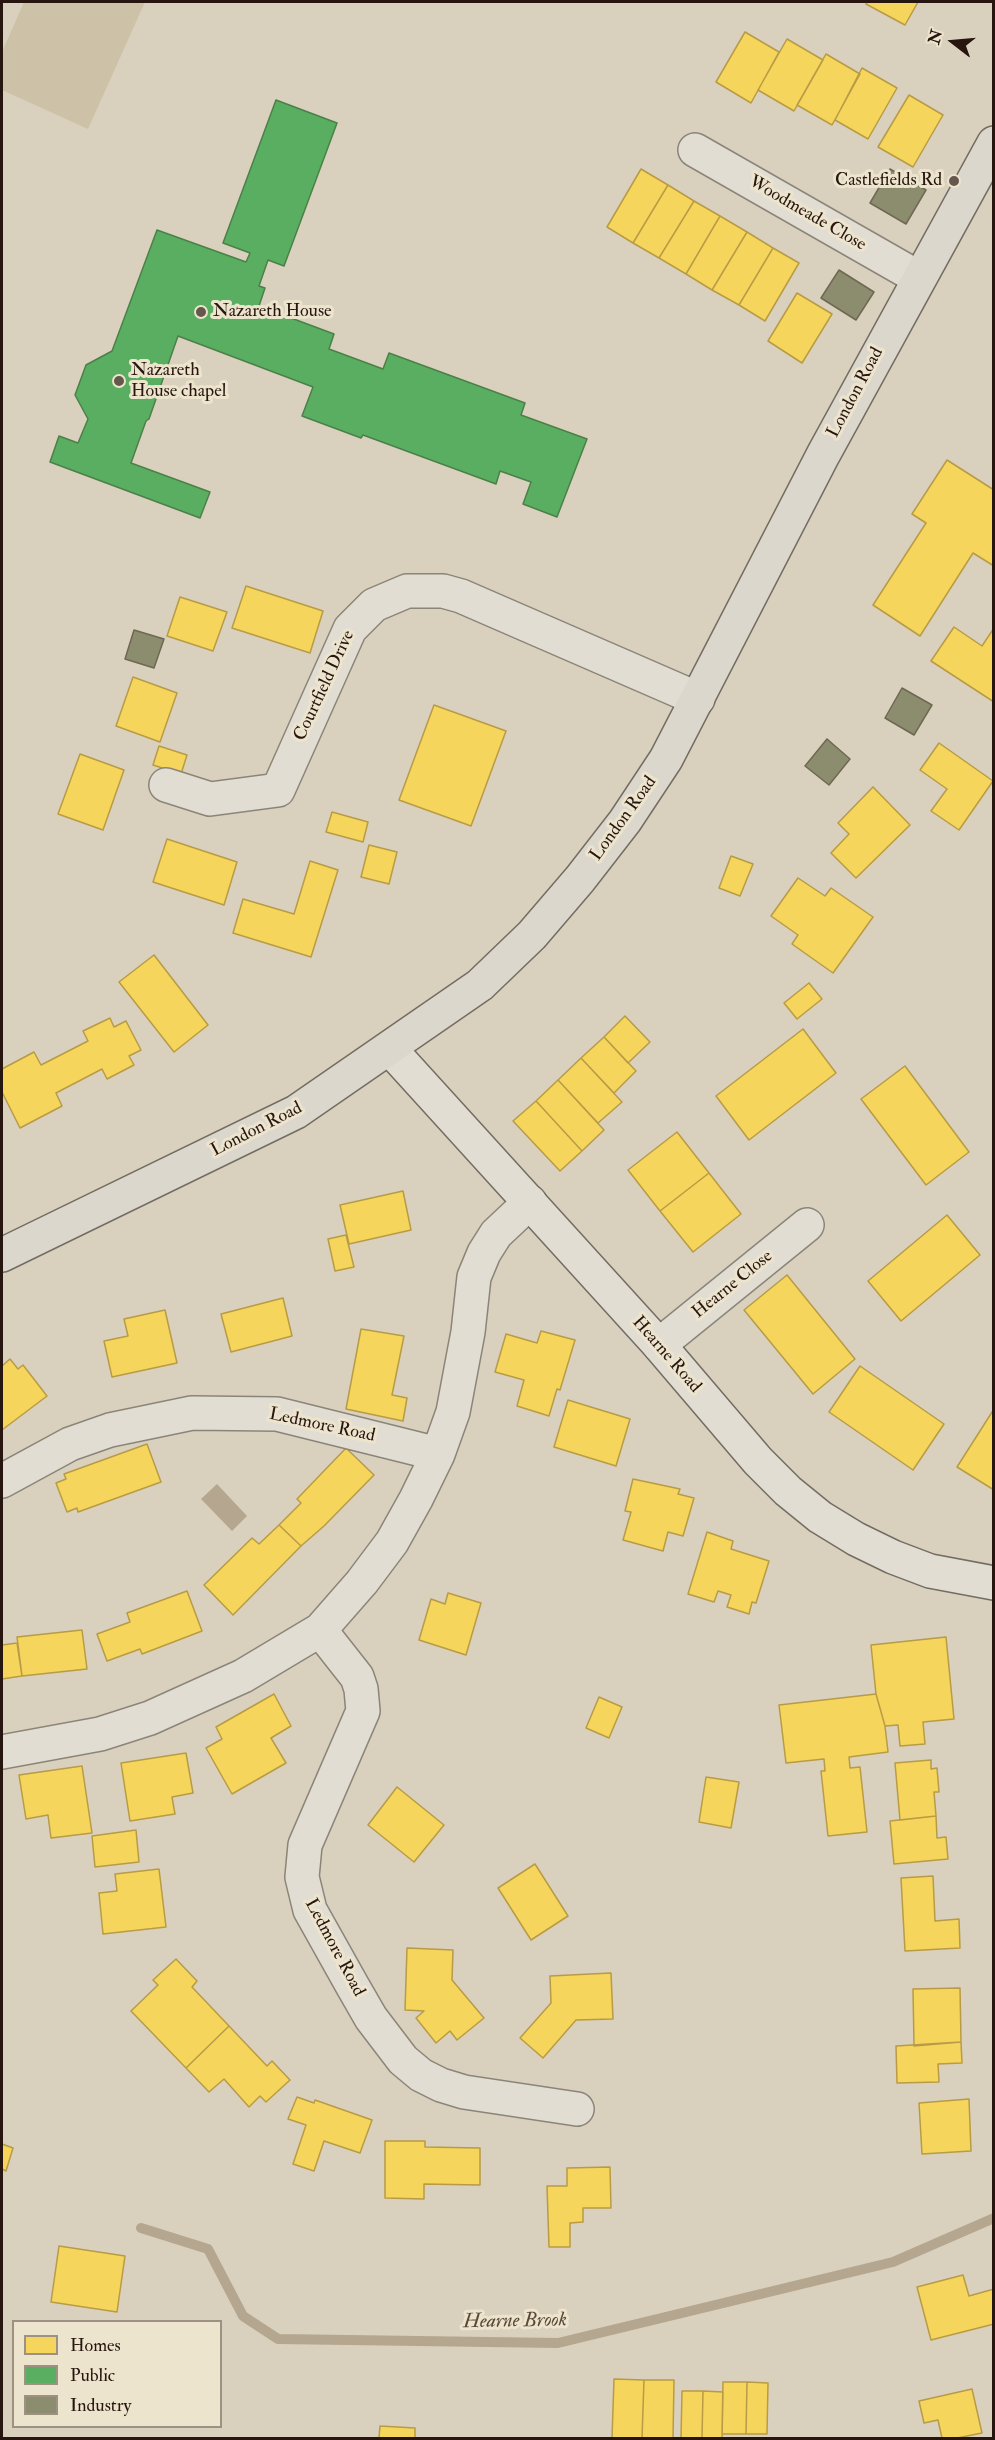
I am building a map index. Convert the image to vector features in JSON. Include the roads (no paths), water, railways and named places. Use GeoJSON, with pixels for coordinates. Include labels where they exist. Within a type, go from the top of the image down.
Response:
{"type":"FeatureCollection","features":[{"type":"Feature","properties":{"kind":"highway","name":"London Road"},"geometry":{"type":"LineString","coordinates":[[2,1255],[296,1112],[480,985],[532,935],[625,821],[666,759],[823,455],[993,143]]}},
{"type":"Feature","properties":{"kind":"street","name":"Woodmeade Close"},"geometry":{"type":"LineString","coordinates":[[695,150],[919,278]]}},
{"type":"Feature","properties":{"kind":"street","name":"Courtfield Drive"},"geometry":{"type":"LineString","coordinates":[[166,785],[210,800],[278,790],[350,629],[374,605],[407,591],[443,591],[461,596],[698,699]]}},
{"type":"Feature","properties":{"kind":"street","name":"Hearne Road"},"geometry":{"type":"LineString","coordinates":[[390,1049],[659,1345],[758,1461],[788,1491],[820,1517],[856,1539],[893,1557],[930,1571],[993,1583]]}},
{"type":"Feature","properties":{"kind":"street"},"geometry":{"type":"LineString","coordinates":[[2,1752],[100,1734],[150,1718],[243,1676],[320,1630],[362,1582],[392,1542],[416,1499],[438,1454],[453,1412],[468,1332],[474,1277],[484,1253],[496,1234],[530,1202]]}},
{"type":"Feature","properties":{"kind":"street","name":"Hearne Close"},"geometry":{"type":"LineString","coordinates":[[659,1345],[807,1225]]}},
{"type":"Feature","properties":{"kind":"street","name":"Ledmore Road"},"geometry":{"type":"LineString","coordinates":[[2,1481],[70,1444],[110,1430],[192,1413],[277,1414],[438,1454]]}},
{"type":"Feature","properties":{"kind":"street","name":"Ledmore Road"},"geometry":{"type":"LineString","coordinates":[[320,1630],[357,1677],[362,1689],[363,1711],[305,1845],[302,1877],[310,1910],[371,2018],[403,2060],[421,2075],[441,2085],[464,2092],[577,2109]]}},
{"type":"Feature","properties":{"kind":"waterway","name":"Hearne Brook"},"geometry":{"type":"LineString","coordinates":[[141,2228],[208,2249],[243,2316],[278,2339],[558,2343],[893,2262],[994,2218]]}},
{"type":"Feature","properties":{"kind":"place","name":"Castlefields Rd"},"geometry":{"type":"Point","coordinates":[954,181]}},
{"type":"Feature","properties":{"kind":"place","name":"Nazareth House"},"geometry":{"type":"Point","coordinates":[201,312]}},
{"type":"Feature","properties":{"kind":"place","name":"Nazareth House chapel"},"geometry":{"type":"Point","coordinates":[119,381]}}]}
